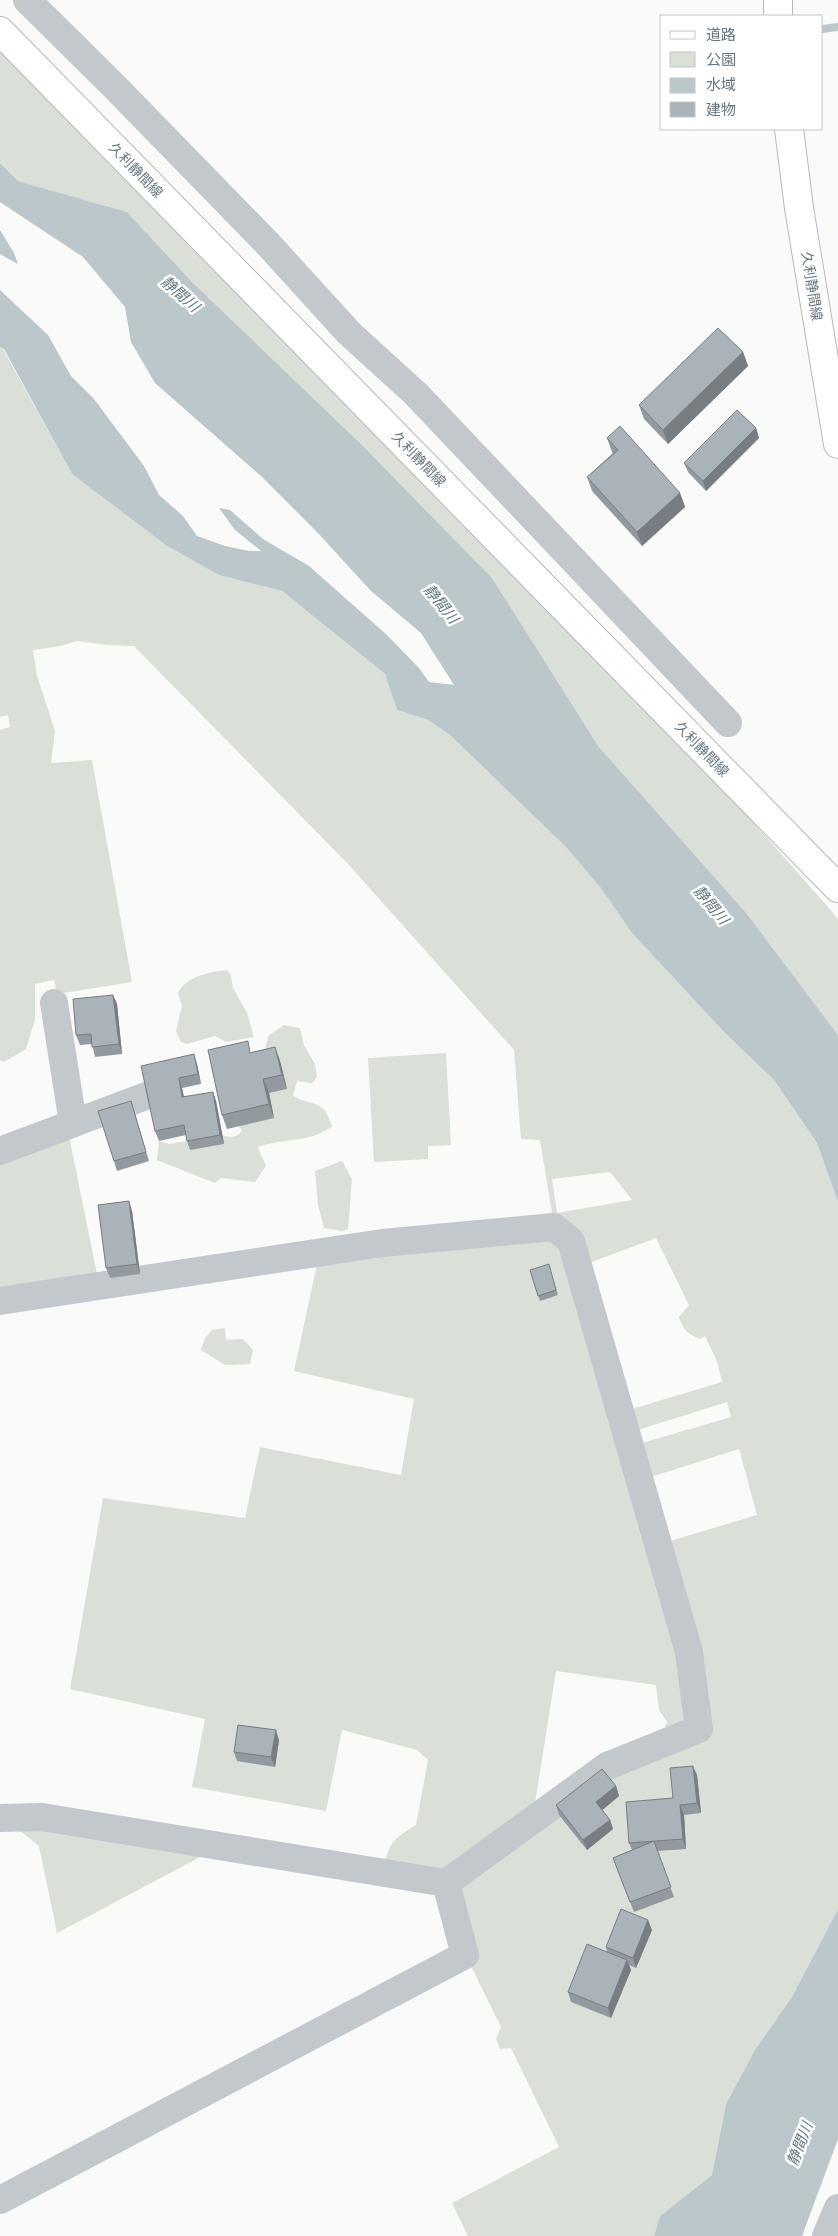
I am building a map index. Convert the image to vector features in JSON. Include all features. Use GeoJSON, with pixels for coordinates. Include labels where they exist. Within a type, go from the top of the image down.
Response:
{"type":"FeatureCollection","features":[{"type":"Feature","properties":{"kind":"main road"},"geometry":{"type":"LineString","coordinates":[[778,0],[778,15]]}},
{"type":"Feature","properties":{"kind":"main road","name":"久利静間線"},"geometry":{"type":"LineString","coordinates":[[0,31],[838,888]]}},
{"type":"Feature","properties":{"kind":"main road","name":"久利静間線"},"geometry":{"type":"LineString","coordinates":[[789,130],[799,208],[837,435]]}},
{"type":"Feature","properties":{"kind":"street"},"geometry":{"type":"LineString","coordinates":[[27,0],[268,244],[349,334],[416,394],[728,723]]}},
{"type":"Feature","properties":{"kind":"street"},"geometry":{"type":"LineString","coordinates":[[54,1003],[74,1123]]}},
{"type":"Feature","properties":{"kind":"street"},"geometry":{"type":"LineString","coordinates":[[0,1151],[146,1096]]}},
{"type":"Feature","properties":{"kind":"street"},"geometry":{"type":"LineString","coordinates":[[0,1301],[382,1243],[554,1227],[571,1241],[689,1652],[699,1729],[607,1766],[446,1883],[42,1817],[0,1818]]}},
{"type":"Feature","properties":{"kind":"street"},"geometry":{"type":"LineString","coordinates":[[0,2200],[465,1955],[446,1883]]}},
{"type":"Feature","properties":{"kind":"street"},"geometry":{"type":"LineString","coordinates":[[826,2236],[838,2208]]}},
{"type":"Feature","properties":{"kind":"green space"},"geometry":{"type":"Polygon","coordinates":[[[0,43],[694,755],[828,907],[838,919],[838,1035],[747,914],[599,747],[492,578],[361,444],[192,282],[127,212],[18,181],[0,163],[0,43]]]}},
{"type":"Feature","properties":{"kind":"green space"},"geometry":{"type":"Polygon","coordinates":[[[0,347],[3,349],[72,474],[219,575],[282,591],[385,674],[397,710],[428,720],[449,734],[566,847],[600,887],[632,933],[723,1031],[774,1080],[817,1143],[838,1202],[838,1909],[792,1997],[756,2048],[726,2104],[712,2175],[660,2216],[654,2236],[468,2236],[452,2203],[559,2147],[511,2048],[500,2049],[496,2039],[501,2027],[467,1958],[447,1883],[607,1767],[700,1730],[660,1544],[757,1515],[739,1449],[641,1480],[632,1446],[731,1417],[727,1402],[628,1433],[622,1412],[722,1382],[717,1361],[705,1336],[700,1339],[686,1331],[682,1325],[679,1317],[689,1305],[656,1238],[581,1266],[574,1240],[381,1242],[552,1213],[540,1140],[521,1139],[514,1050],[349,865],[134,646],[77,641],[61,646],[33,650],[37,676],[55,731],[51,763],[92,760],[132,982],[57,994],[54,980],[35,984],[35,1020],[26,1049],[4,1062],[0,1060],[0,730],[10,727],[8,715],[0,717],[0,347]],[[610,1172],[552,1179],[557,1213],[632,1200],[610,1172]]]}},
{"type":"Feature","properties":{"kind":"green space"},"geometry":{"type":"Polygon","coordinates":[[[227,970],[231,976],[233,988],[247,1013],[254,1037],[226,1042],[215,1036],[187,1044],[181,1042],[176,1031],[182,1006],[178,993],[182,987],[199,976],[227,970]]]}},
{"type":"Feature","properties":{"kind":"green space"},"geometry":{"type":"Polygon","coordinates":[[[284,1025],[300,1028],[304,1045],[315,1064],[317,1077],[312,1083],[297,1081],[293,1095],[322,1108],[332,1126],[306,1138],[258,1147],[266,1166],[255,1182],[221,1178],[215,1183],[157,1160],[159,1141],[169,1144],[222,1135],[234,1137],[240,1133],[242,1130],[233,1121],[264,1052],[269,1035],[284,1025]]]}},
{"type":"Feature","properties":{"kind":"green space"},"geometry":{"type":"Polygon","coordinates":[[[446,1053],[451,1145],[428,1146],[428,1159],[374,1162],[368,1058],[446,1053]]]}},
{"type":"Feature","properties":{"kind":"green space"},"geometry":{"type":"Polygon","coordinates":[[[67,1126],[99,1284],[0,1299],[0,1151],[67,1126]]]}},
{"type":"Feature","properties":{"kind":"green space"},"geometry":{"type":"Polygon","coordinates":[[[342,1161],[352,1179],[348,1229],[342,1231],[324,1228],[318,1205],[315,1171],[342,1161]]]}},
{"type":"Feature","properties":{"kind":"green space"},"geometry":{"type":"Polygon","coordinates":[[[552,1229],[569,1243],[695,1726],[661,1740],[667,1722],[659,1710],[656,1685],[556,1671],[533,1816],[446,1880],[385,1863],[389,1849],[395,1840],[416,1825],[428,1760],[417,1750],[342,1730],[326,1811],[192,1787],[205,1719],[70,1689],[103,1498],[245,1518],[260,1447],[401,1475],[414,1399],[294,1371],[319,1255],[552,1229]]]}},
{"type":"Feature","properties":{"kind":"green space"},"geometry":{"type":"Polygon","coordinates":[[[225,1328],[226,1340],[243,1339],[253,1350],[250,1364],[225,1365],[201,1350],[205,1338],[212,1330],[225,1328]]]}},
{"type":"Feature","properties":{"kind":"green space"},"geometry":{"type":"Polygon","coordinates":[[[13,1825],[219,1847],[57,1933],[39,1846],[13,1825]]]}},
{"type":"Feature","properties":{"kind":"water","name":"静間川"},"geometry":{"type":"Polygon","coordinates":[[[0,163],[18,181],[127,212],[192,282],[361,444],[492,578],[599,747],[747,914],[838,1035],[838,1202],[817,1143],[774,1080],[723,1031],[632,933],[600,887],[566,847],[449,734],[428,720],[397,710],[385,674],[282,591],[219,575],[166,545],[72,474],[4,349],[0,347],[0,290],[48,335],[71,376],[94,399],[144,466],[159,495],[183,516],[197,536],[225,546],[249,551],[261,551],[235,530],[219,508],[230,510],[263,539],[309,566],[387,635],[419,668],[429,682],[454,685],[421,633],[371,591],[318,533],[262,477],[155,383],[131,342],[125,307],[83,257],[0,202],[0,163]]]}},
{"type":"Feature","properties":{"kind":"water"},"geometry":{"type":"Polygon","coordinates":[[[0,230],[14,253],[18,264],[0,254],[0,230]]]}},
{"type":"Feature","properties":{"kind":"water","name":"静間川"},"geometry":{"type":"Polygon","coordinates":[[[838,1909],[838,2139],[802,2236],[654,2236],[660,2216],[712,2175],[726,2104],[756,2048],[792,1997],[838,1909]]]}},
{"type":"Feature","properties":{"kind":"building"},"geometry":{"type":"Polygon","coordinates":[[[718,328],[743,352],[663,430],[639,405],[718,328]]]}},
{"type":"Feature","properties":{"kind":"building"},"geometry":{"type":"Polygon","coordinates":[[[737,410],[756,428],[703,481],[684,463],[737,410]]]}},
{"type":"Feature","properties":{"kind":"building"},"geometry":{"type":"Polygon","coordinates":[[[620,426],[680,493],[637,532],[587,477],[618,450],[607,438],[620,426]]]}},
{"type":"Feature","properties":{"kind":"building"},"geometry":{"type":"Polygon","coordinates":[[[113,995],[119,1044],[92,1047],[91,1034],[76,1035],[73,999],[113,995]]]}},
{"type":"Feature","properties":{"kind":"building"},"geometry":{"type":"Polygon","coordinates":[[[248,1041],[250,1053],[275,1047],[282,1075],[263,1079],[269,1104],[222,1115],[208,1050],[248,1041]]]}},
{"type":"Feature","properties":{"kind":"building"},"geometry":{"type":"Polygon","coordinates":[[[194,1054],[198,1074],[179,1078],[182,1097],[213,1092],[220,1135],[187,1141],[184,1125],[155,1131],[141,1066],[194,1054]]]}},
{"type":"Feature","properties":{"kind":"building"},"geometry":{"type":"Polygon","coordinates":[[[131,1101],[146,1152],[114,1161],[98,1111],[131,1101]]]}},
{"type":"Feature","properties":{"kind":"building"},"geometry":{"type":"Polygon","coordinates":[[[129,1201],[137,1264],[106,1268],[98,1205],[129,1201]]]}},
{"type":"Feature","properties":{"kind":"building"},"geometry":{"type":"Polygon","coordinates":[[[549,1264],[556,1290],[538,1296],[530,1270],[549,1264]]]}},
{"type":"Feature","properties":{"kind":"building"},"geometry":{"type":"Polygon","coordinates":[[[238,1725],[276,1730],[271,1757],[234,1752],[238,1725]]]}},
{"type":"Feature","properties":{"kind":"building"},"geometry":{"type":"Polygon","coordinates":[[[693,1766],[697,1803],[680,1805],[683,1839],[629,1843],[626,1802],[673,1798],[670,1768],[693,1766]]]}},
{"type":"Feature","properties":{"kind":"building"},"geometry":{"type":"Polygon","coordinates":[[[602,1769],[616,1786],[596,1802],[610,1820],[583,1840],[556,1805],[602,1769]]]}},
{"type":"Feature","properties":{"kind":"building"},"geometry":{"type":"Polygon","coordinates":[[[654,1841],[671,1887],[630,1902],[613,1858],[654,1841]]]}},
{"type":"Feature","properties":{"kind":"building"},"geometry":{"type":"Polygon","coordinates":[[[621,1909],[648,1920],[633,1958],[606,1947],[621,1909]]]}},
{"type":"Feature","properties":{"kind":"building"},"geometry":{"type":"Polygon","coordinates":[[[587,1944],[627,1960],[608,2008],[568,1992],[587,1944]]]}},
{"type":"Feature","properties":{"kind":"waterway"},"geometry":{"type":"LineString","coordinates":[[823,29],[838,27]]}}]}
